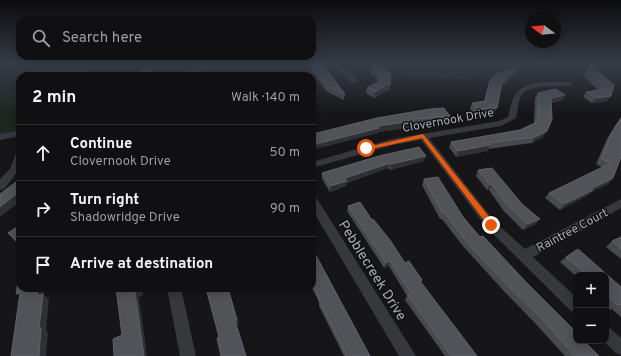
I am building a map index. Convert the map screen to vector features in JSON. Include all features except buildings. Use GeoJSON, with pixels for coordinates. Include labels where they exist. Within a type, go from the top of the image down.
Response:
{"type":"FeatureCollection","features":[{"type":"Feature","properties":{"kind":"street","name":"Clovernook Drive"},"geometry":{"type":"LineString","coordinates":[[316,164],[372,147],[423,136],[501,123],[512,118],[517,97],[522,90],[547,84],[569,84]]}},
{"type":"Feature","properties":{"kind":"street"},"geometry":{"type":"LineString","coordinates":[[0,137],[16,133]]}},
{"type":"Feature","properties":{"kind":"street"},"geometry":{"type":"LineString","coordinates":[[423,136],[481,213],[573,303]]}},
{"type":"Feature","properties":{"kind":"street"},"geometry":{"type":"LineString","coordinates":[[0,186],[14,170],[16,164]]}},
{"type":"Feature","properties":{"kind":"street","name":"Raintree Court"},"geometry":{"type":"LineString","coordinates":[[524,256],[621,204]]}},
{"type":"Feature","properties":{"kind":"street","name":"Pebblecreek Drive"},"geometry":{"type":"LineString","coordinates":[[316,206],[408,356]]}},
{"type":"Feature","properties":{"kind":"street"},"geometry":{"type":"LineString","coordinates":[[175,292],[188,356]]}},
{"type":"Feature","properties":{"kind":"street"},"geometry":{"type":"LineString","coordinates":[[609,337],[621,348]]}},
{"type":"Feature","properties":{"kind":"shaded area"},"geometry":{"type":"Polygon","coordinates":[[[0,81],[16,81],[16,134],[0,137],[0,81]]]}},
{"type":"Feature","properties":{"kind":"route"},"geometry":{"type":"LineString","coordinates":[[366,148],[423,136],[491,225]]}}]}
